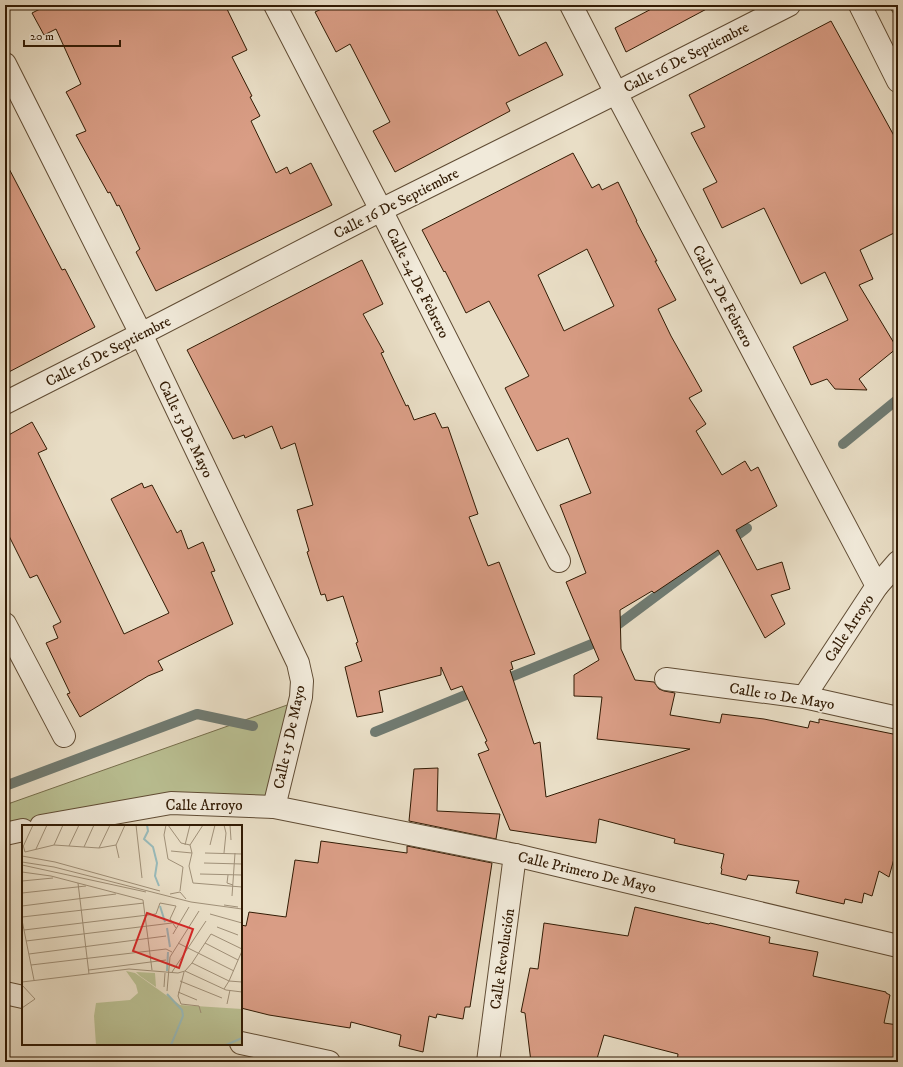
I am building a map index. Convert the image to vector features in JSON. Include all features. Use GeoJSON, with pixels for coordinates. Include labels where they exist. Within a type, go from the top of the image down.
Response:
{"type":"FeatureCollection","features":[{"type":"Feature","properties":{"kind":"street","name":"Calle 24 De Febrero"},"geometry":{"type":"LineString","coordinates":[[275,5],[559,561]]}},
{"type":"Feature","properties":{"kind":"street","name":"Calle 5 De Febrero"},"geometry":{"type":"LineString","coordinates":[[571,5],[877,586]]}},
{"type":"Feature","properties":{"kind":"street","name":"Calle 16 De Septiembre"},"geometry":{"type":"LineString","coordinates":[[5,403],[381,210],[789,5]]}},
{"type":"Feature","properties":{"kind":"street"},"geometry":{"type":"LineString","coordinates":[[860,5],[898,81]]}},
{"type":"Feature","properties":{"kind":"street","name":"Calle 15 De Mayo"},"geometry":{"type":"LineString","coordinates":[[5,64],[141,334],[298,663],[302,681],[301,697],[274,807]]}},
{"type":"Feature","properties":{"kind":"street","name":"Calle Arroyo"},"geometry":{"type":"LineString","coordinates":[[804,697],[877,586],[898,562]]}},
{"type":"Feature","properties":{"kind":"street"},"geometry":{"type":"LineString","coordinates":[[5,624],[64,736]]}},
{"type":"Feature","properties":{"kind":"street","name":"Calle 10 De Mayo"},"geometry":{"type":"LineString","coordinates":[[666,679],[804,697],[898,718]]}},
{"type":"Feature","properties":{"kind":"street","name":"Calle Arroyo"},"geometry":{"type":"LineString","coordinates":[[47,825],[171,803],[274,807]]}},
{"type":"Feature","properties":{"kind":"street","name":"Calle Primero De Mayo"},"geometry":{"type":"LineString","coordinates":[[274,807],[515,855],[898,946]]}},
{"type":"Feature","properties":{"kind":"street"},"geometry":{"type":"LineString","coordinates":[[5,834],[22,830]]}},
{"type":"Feature","properties":{"kind":"street","name":"Calle Revolución"},"geometry":{"type":"LineString","coordinates":[[488,1062],[515,855]]}},
{"type":"Feature","properties":{"kind":"street"},"geometry":{"type":"LineString","coordinates":[[5,994],[22,997]]}},
{"type":"Feature","properties":{"kind":"street"},"geometry":{"type":"LineString","coordinates":[[242,1043],[329,1062]]}},
{"type":"Feature","properties":{"kind":"green space"},"geometry":{"type":"Polygon","coordinates":[[[888,5],[898,5],[898,20],[888,5]]]}},
{"type":"Feature","properties":{"kind":"green space"},"geometry":{"type":"Polygon","coordinates":[[[307,698],[281,800],[83,810],[5,827],[5,805],[307,698]]]}},
{"type":"Feature","properties":{"kind":"building"},"geometry":{"type":"Polygon","coordinates":[[[46,5],[225,5],[247,50],[232,57],[252,96],[250,97],[260,116],[251,121],[276,173],[287,167],[290,174],[311,163],[332,205],[156,291],[136,252],[140,249],[119,205],[117,206],[110,192],[108,193],[76,135],[86,131],[66,92],[81,84],[56,29],[44,35],[32,13],[46,5]]]}},
{"type":"Feature","properties":{"kind":"building"},"geometry":{"type":"Polygon","coordinates":[[[330,5],[494,5],[519,56],[546,42],[563,75],[506,103],[510,111],[395,172],[373,131],[390,122],[350,44],[336,52],[315,12],[330,5]]]}},
{"type":"Feature","properties":{"kind":"building"},"geometry":{"type":"Polygon","coordinates":[[[659,5],[714,5],[626,52],[615,28],[659,5]]]}},
{"type":"Feature","properties":{"kind":"building"},"geometry":{"type":"Polygon","coordinates":[[[831,21],[898,143],[898,231],[860,250],[873,279],[859,285],[897,348],[859,379],[867,390],[835,389],[827,379],[811,385],[793,347],[848,320],[825,272],[801,284],[764,208],[722,228],[703,189],[717,182],[691,133],[705,127],[689,95],[831,21]]]}},
{"type":"Feature","properties":{"kind":"building"},"geometry":{"type":"Polygon","coordinates":[[[573,153],[592,188],[599,184],[602,190],[618,182],[657,261],[655,261],[676,300],[658,309],[671,336],[702,391],[689,398],[706,424],[696,431],[722,475],[745,461],[751,471],[758,467],[777,506],[736,530],[757,570],[782,562],[790,589],[771,595],[785,624],[765,638],[718,550],[654,593],[652,591],[620,610],[621,649],[635,680],[654,682],[659,689],[675,693],[670,715],[720,723],[722,714],[764,719],[808,728],[810,721],[819,723],[819,719],[898,735],[898,844],[889,877],[879,871],[872,896],[864,893],[862,903],[845,899],[844,904],[796,893],[799,881],[748,875],[746,880],[721,874],[724,854],[674,843],[675,839],[599,819],[596,843],[510,830],[478,754],[489,750],[485,742],[487,741],[462,686],[451,690],[441,667],[441,675],[379,691],[383,712],[357,717],[345,667],[362,661],[356,643],[358,642],[343,596],[327,601],[325,594],[321,595],[307,552],[309,551],[297,510],[313,505],[295,443],[281,449],[272,426],[245,438],[244,435],[233,439],[187,350],[362,260],[383,304],[363,314],[384,352],[381,353],[406,406],[408,405],[414,420],[435,413],[442,428],[448,427],[478,514],[469,517],[488,566],[499,562],[535,654],[511,662],[513,669],[510,670],[534,744],[540,742],[546,797],[690,749],[597,739],[602,697],[574,696],[574,675],[599,660],[566,582],[586,573],[560,505],[591,493],[568,438],[537,451],[505,388],[529,376],[489,301],[466,313],[422,230],[573,153]],[[587,249],[538,275],[564,331],[614,306],[587,249]]]}},
{"type":"Feature","properties":{"kind":"building"},"geometry":{"type":"Polygon","coordinates":[[[5,161],[62,270],[65,269],[95,327],[5,374],[5,161]]]}},
{"type":"Feature","properties":{"kind":"building"},"geometry":{"type":"Polygon","coordinates":[[[32,422],[47,449],[38,453],[124,634],[169,613],[111,499],[142,483],[144,488],[152,485],[177,533],[181,530],[188,549],[203,542],[215,571],[211,572],[233,624],[158,661],[163,670],[148,676],[80,717],[67,694],[70,693],[46,643],[58,638],[53,626],[61,622],[37,575],[30,578],[5,528],[5,437],[32,422]]]}},
{"type":"Feature","properties":{"kind":"building"},"geometry":{"type":"Polygon","coordinates":[[[438,768],[437,811],[500,814],[496,839],[409,821],[414,769],[438,768]]]}},
{"type":"Feature","properties":{"kind":"building"},"geometry":{"type":"Polygon","coordinates":[[[321,841],[407,853],[407,846],[492,863],[470,1007],[465,1007],[463,1019],[437,1014],[436,1018],[429,1016],[423,1052],[399,1046],[401,1035],[351,1022],[350,1028],[269,1015],[242,1008],[242,925],[246,926],[249,912],[286,917],[295,860],[318,863],[321,841]]]}},
{"type":"Feature","properties":{"kind":"building"},"geometry":{"type":"Polygon","coordinates":[[[635,907],[770,937],[769,943],[818,952],[813,976],[886,992],[890,995],[884,1023],[898,1025],[898,1062],[677,1062],[678,1054],[604,1035],[596,1062],[531,1062],[525,1013],[521,1012],[530,968],[538,969],[544,923],[628,936],[635,907]]]}},
{"type":"Feature","properties":{"kind":"waterway"},"geometry":{"type":"LineString","coordinates":[[843,444],[898,399]]}},
{"type":"Feature","properties":{"kind":"waterway"},"geometry":{"type":"LineString","coordinates":[[501,681],[592,644],[747,528]]}},
{"type":"Feature","properties":{"kind":"waterway"},"geometry":{"type":"LineString","coordinates":[[375,732],[478,690]]}},
{"type":"Feature","properties":{"kind":"waterway"},"geometry":{"type":"LineString","coordinates":[[5,786],[197,714],[253,726]]}}]}
